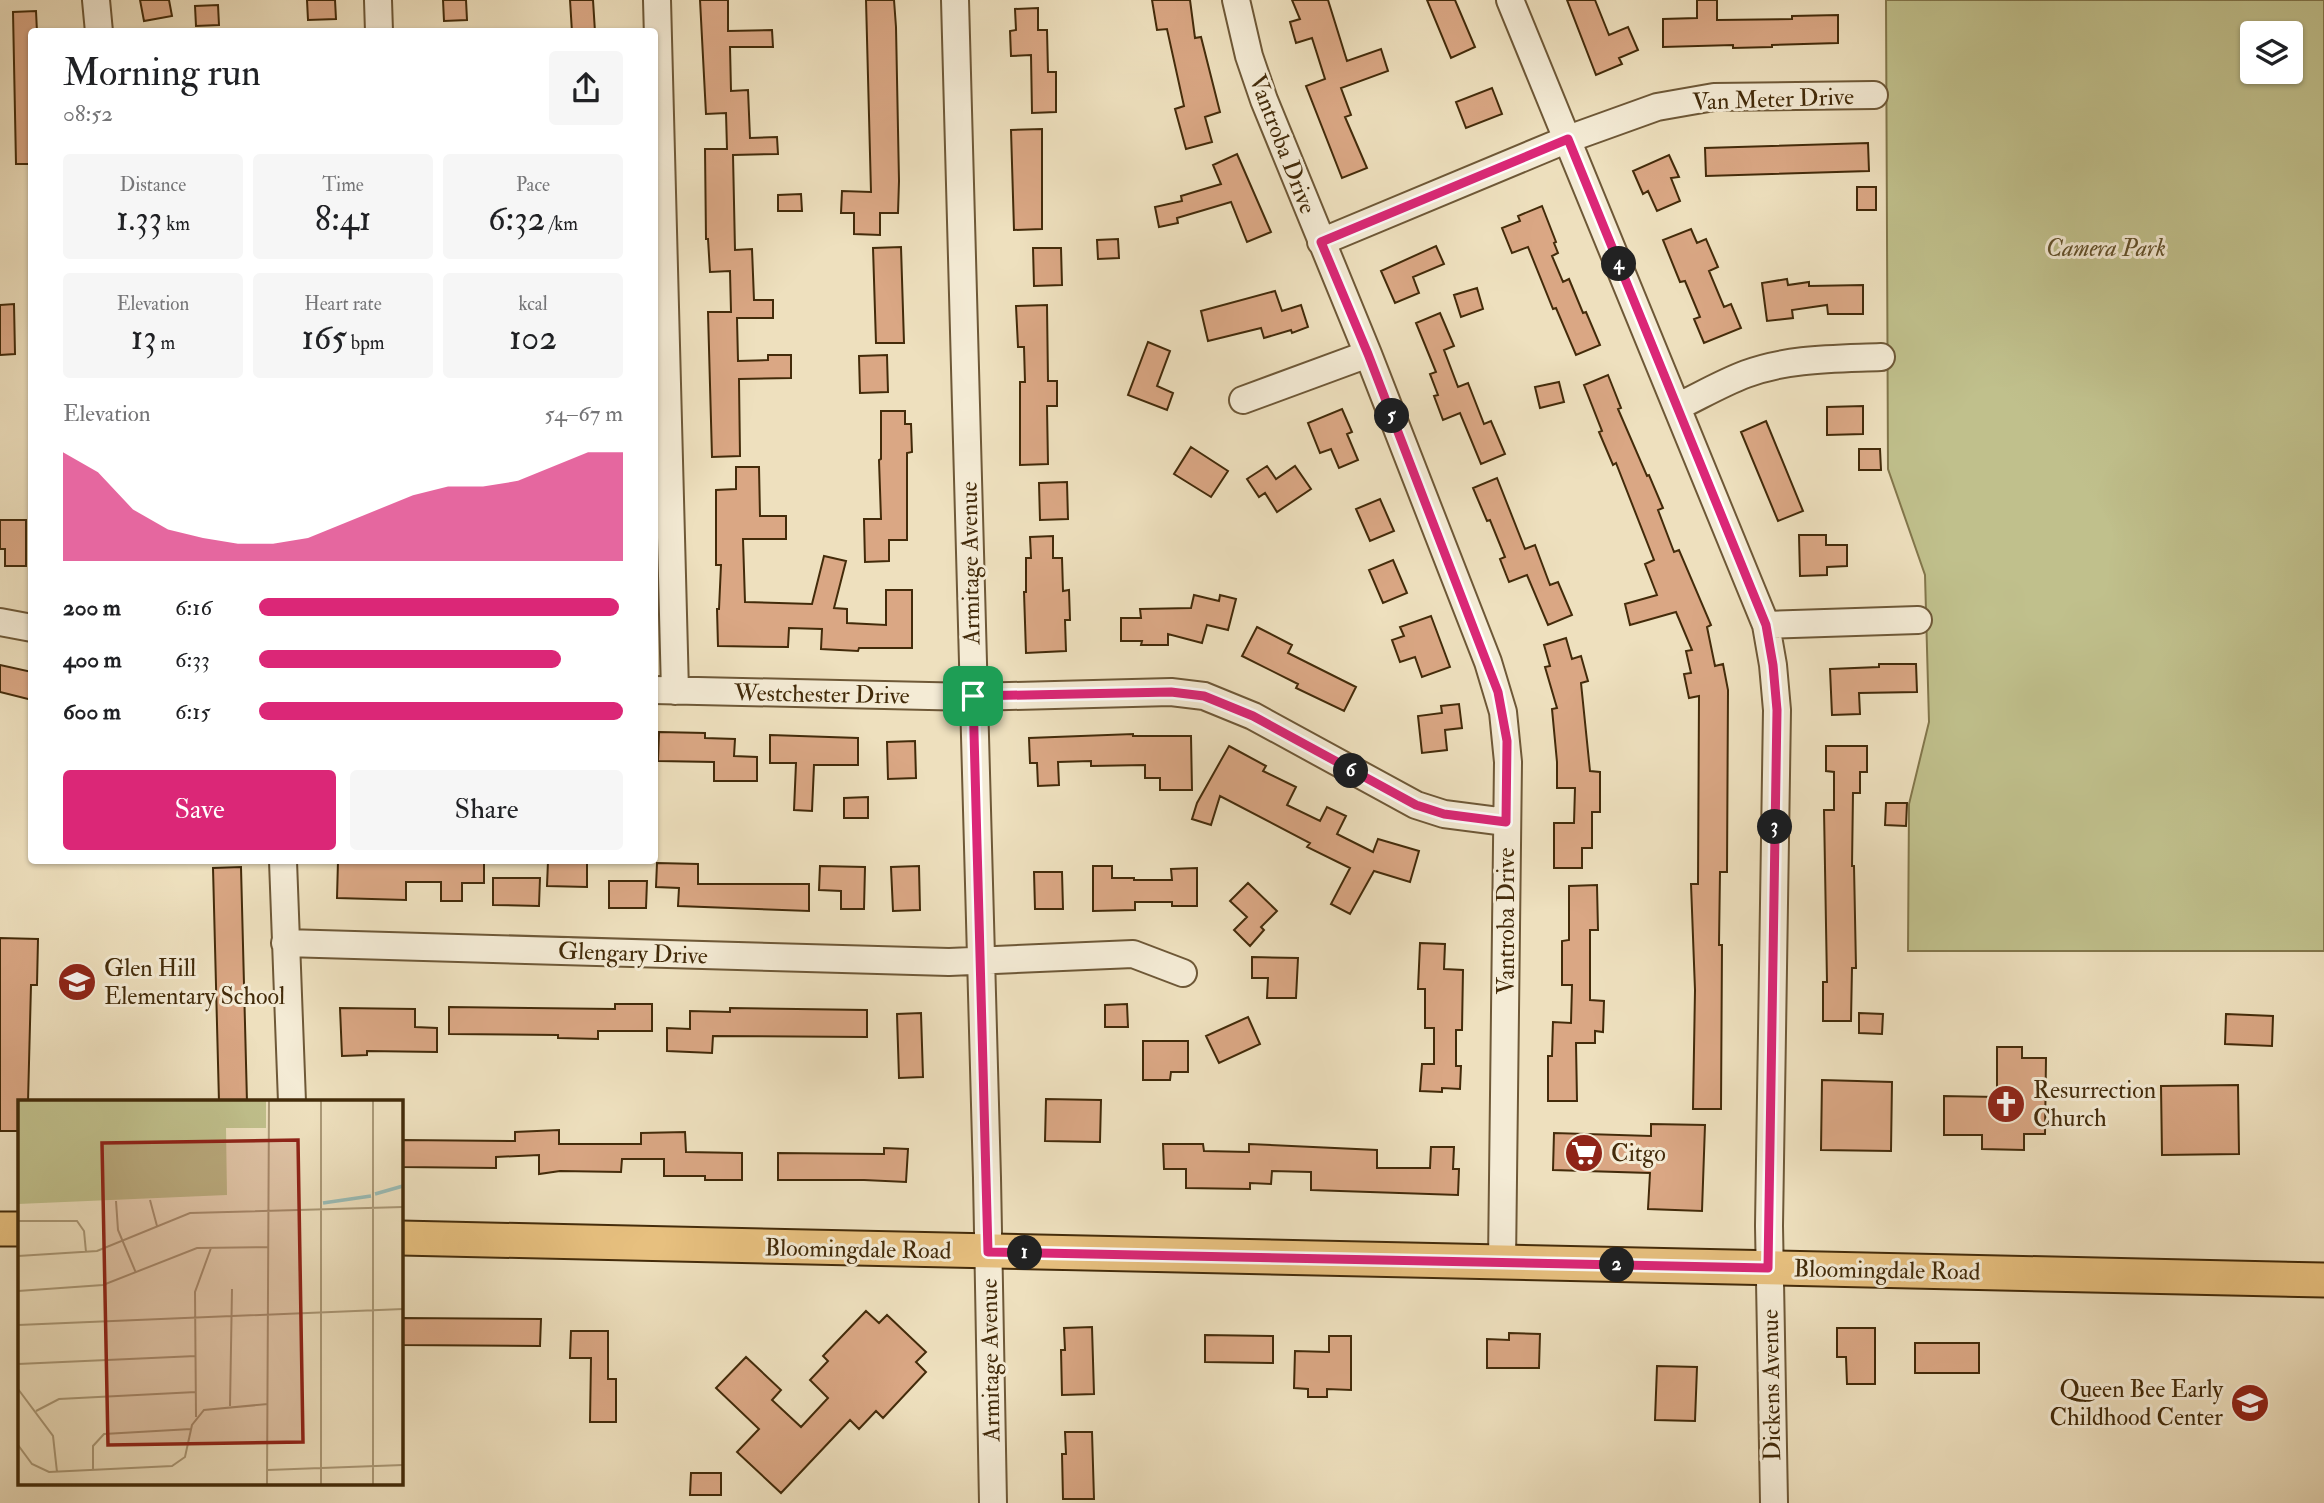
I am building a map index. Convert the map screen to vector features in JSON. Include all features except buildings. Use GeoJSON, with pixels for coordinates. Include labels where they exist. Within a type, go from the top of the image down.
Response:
{"type":"FeatureCollection","features":[{"type":"Feature","properties":{"kind":"main road"},"geometry":{"type":"LineString","coordinates":[[0,1229],[18,1229]]}},
{"type":"Feature","properties":{"kind":"main road","name":"Bloomingdale Road"},"geometry":{"type":"LineString","coordinates":[[402,1238],[2324,1280]]}},
{"type":"Feature","properties":{"kind":"street"},"geometry":{"type":"LineString","coordinates":[[96,0],[99,28]]}},
{"type":"Feature","properties":{"kind":"street"},"geometry":{"type":"LineString","coordinates":[[378,0],[379,28]]}},
{"type":"Feature","properties":{"kind":"street"},"geometry":{"type":"LineString","coordinates":[[657,0],[657,28]]}},
{"type":"Feature","properties":{"kind":"street","name":"Armitage Avenue"},"geometry":{"type":"LineString","coordinates":[[955,0],[993,1503]]}},
{"type":"Feature","properties":{"kind":"street","name":"Vantroba Drive"},"geometry":{"type":"LineString","coordinates":[[1236,0],[1260,89],[1368,354],[1498,692],[1507,741],[1502,1262]]}},
{"type":"Feature","properties":{"kind":"street","name":"Dickens Avenue"},"geometry":{"type":"LineString","coordinates":[[1510,0],[1766,625],[1777,710],[1768,1268],[1774,1503]]}},
{"type":"Feature","properties":{"kind":"street"},"geometry":{"type":"LineString","coordinates":[[658,86],[665,690]]}},
{"type":"Feature","properties":{"kind":"street","name":"Van Meter Drive"},"geometry":{"type":"LineString","coordinates":[[1321,242],[1644,110],[1714,97],[1874,95]]}},
{"type":"Feature","properties":{"kind":"street"},"geometry":{"type":"LineString","coordinates":[[1243,400],[1368,354]]}},
{"type":"Feature","properties":{"kind":"street"},"geometry":{"type":"LineString","coordinates":[[1677,407],[1731,380],[1775,365],[1819,359],[1881,357]]}},
{"type":"Feature","properties":{"kind":"street"},"geometry":{"type":"LineString","coordinates":[[1766,625],[1918,620]]}},
{"type":"Feature","properties":{"kind":"street"},"geometry":{"type":"LineString","coordinates":[[0,622],[28,627]]}},
{"type":"Feature","properties":{"kind":"street","name":"Westchester Drive"},"geometry":{"type":"LineString","coordinates":[[665,690],[973,696],[1171,692],[1204,696],[1253,716],[1416,805],[1444,814],[1506,822]]}},
{"type":"Feature","properties":{"kind":"street"},"geometry":{"type":"LineString","coordinates":[[283,864],[292,1100]]}},
{"type":"Feature","properties":{"kind":"street","name":"Glengary Drive"},"geometry":{"type":"LineString","coordinates":[[285,943],[949,961],[1133,954],[1183,973]]}},
{"type":"Feature","properties":{"kind":"green space","name":"Camera Park"},"geometry":{"type":"Polygon","coordinates":[[[1886,0],[2324,0],[2324,951],[1908,951],[1909,804],[1929,722],[1925,575],[1888,469],[1886,0]]]}},
{"type":"Feature","properties":{"kind":"place","name":"Glen Hill Elementary School"},"geometry":{"type":"Point","coordinates":[77,982]}},
{"type":"Feature","properties":{"kind":"place","name":"Resurrection Church"},"geometry":{"type":"Point","coordinates":[2006,1104]}},
{"type":"Feature","properties":{"kind":"place","name":"Citgo"},"geometry":{"type":"Point","coordinates":[1584,1153]}},
{"type":"Feature","properties":{"kind":"place","name":"Queen Bee Early Childhood Center"},"geometry":{"type":"Point","coordinates":[2250,1403]}},
{"type":"Feature","properties":{"kind":"route"},"geometry":{"type":"LineString","coordinates":[[1568,139],[1766,625],[1777,710],[1768,1268],[988,1252],[973,696],[1171,692],[1204,696],[1253,716],[1403,800],[1444,814],[1506,822],[1507,741],[1498,692],[1368,354],[1321,242],[1568,139]]}}]}
